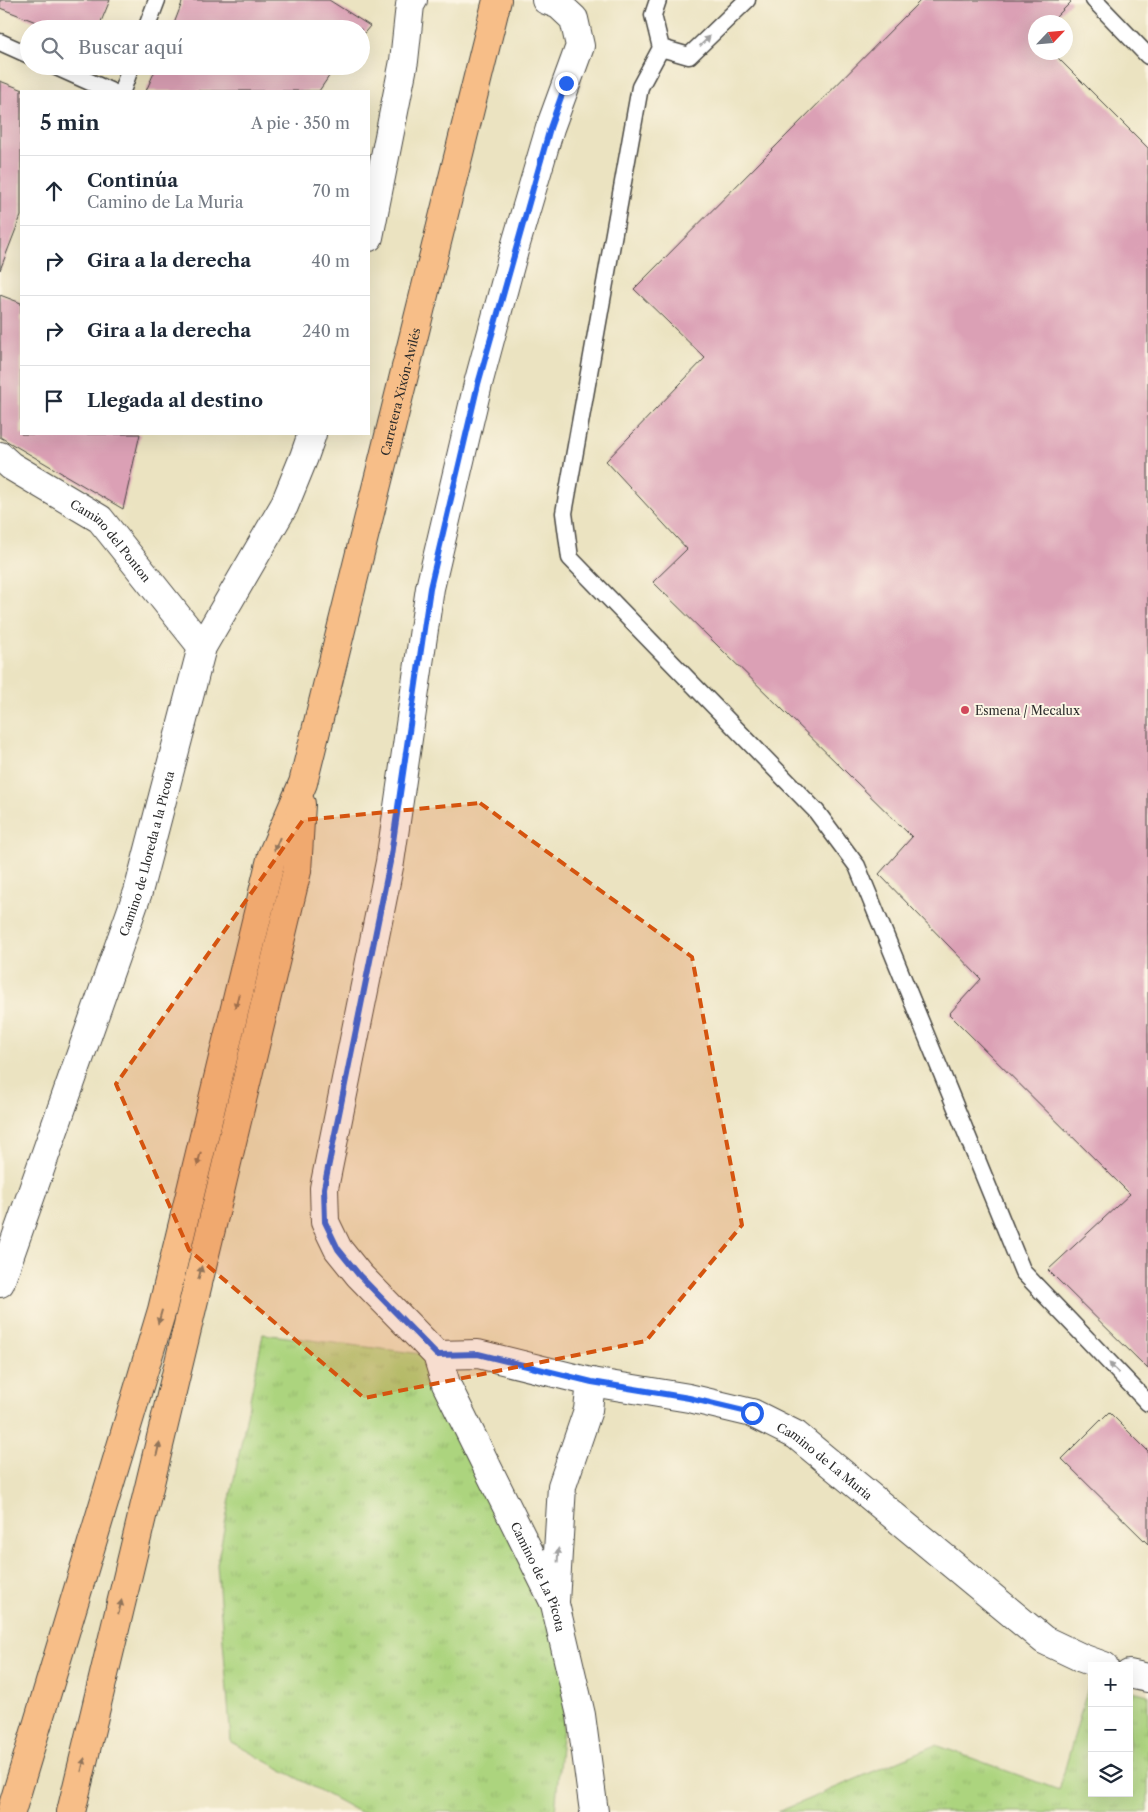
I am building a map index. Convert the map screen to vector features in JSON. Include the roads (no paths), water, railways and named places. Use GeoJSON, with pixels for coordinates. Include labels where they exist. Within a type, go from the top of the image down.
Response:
{"type":"FeatureCollection","features":[{"type":"Feature","properties":{"kind":"highway","name":"Carretera Xixón-Avilés"},"geometry":{"type":"LineString","coordinates":[[303,783],[497,0]]}},
{"type":"Feature","properties":{"kind":"highway"},"geometry":{"type":"LineString","coordinates":[[11,1812],[162,1310],[272,855],[303,783]]}},
{"type":"Feature","properties":{"kind":"highway"},"geometry":{"type":"LineString","coordinates":[[71,1812],[297,870],[303,783]]}},
{"type":"Feature","properties":{"kind":"street"},"geometry":{"type":"LineString","coordinates":[[370,233],[404,61],[410,5],[413,0]]}},
{"type":"Feature","properties":{"kind":"street"},"geometry":{"type":"LineString","coordinates":[[437,1355],[359,1275],[338,1249],[325,1222],[324,1188],[390,862],[430,588],[478,384],[515,247],[550,128],[580,46],[574,19],[559,4],[546,0]]}},
{"type":"Feature","properties":{"kind":"street","name":"Camino de Lloreda a la Picota"},"geometry":{"type":"LineString","coordinates":[[0,1283],[138,892],[202,647],[284,506],[312,435]]}},
{"type":"Feature","properties":{"kind":"street","name":"Camino del Ponton"},"geometry":{"type":"LineString","coordinates":[[0,456],[11,466],[100,520],[202,647]]}},
{"type":"Feature","properties":{"kind":"street","name":"Camino de La Muria"},"geometry":{"type":"LineString","coordinates":[[437,1355],[478,1354],[592,1382],[689,1398],[752,1413],[796,1435],[1044,1640],[1093,1662]]}},
{"type":"Feature","properties":{"kind":"street","name":"Camino de La Picota"},"geometry":{"type":"LineString","coordinates":[[437,1355],[446,1384],[555,1604],[582,1716],[594,1812]]}},
{"type":"Feature","properties":{"kind":"street"},"geometry":{"type":"LineString","coordinates":[[555,1604],[562,1486],[588,1410],[592,1382]]}},
{"type":"Feature","properties":{"kind":"street"},"geometry":{"type":"LineString","coordinates":[[1133,1675],[1148,1678]]}},
{"type":"Feature","properties":{"kind":"lane"},"geometry":{"type":"LineString","coordinates":[[149,20],[157,0]]}},
{"type":"Feature","properties":{"kind":"lane"},"geometry":{"type":"LineString","coordinates":[[658,0],[654,15],[661,48],[640,87],[564,513],[570,558],[816,811],[857,866],[1023,1272],[1148,1403]]}},
{"type":"Feature","properties":{"kind":"lane"},"geometry":{"type":"LineString","coordinates":[[661,48],[689,56],[748,0]]}},
{"type":"Feature","properties":{"kind":"lane"},"geometry":{"type":"LineString","coordinates":[[1094,0],[1148,56]]}},
{"type":"Feature","properties":{"kind":"lane"},"geometry":{"type":"LineString","coordinates":[[0,42],[20,51]]}},
{"type":"Feature","properties":{"kind":"lane"},"geometry":{"type":"LineString","coordinates":[[74,75],[108,90]]}},
{"type":"Feature","properties":{"kind":"lane"},"geometry":{"type":"LineString","coordinates":[[122,90],[128,75]]}},
{"type":"Feature","properties":{"kind":"place","name":"Esmena / Mecalux"},"geometry":{"type":"Point","coordinates":[965,710]}}]}
